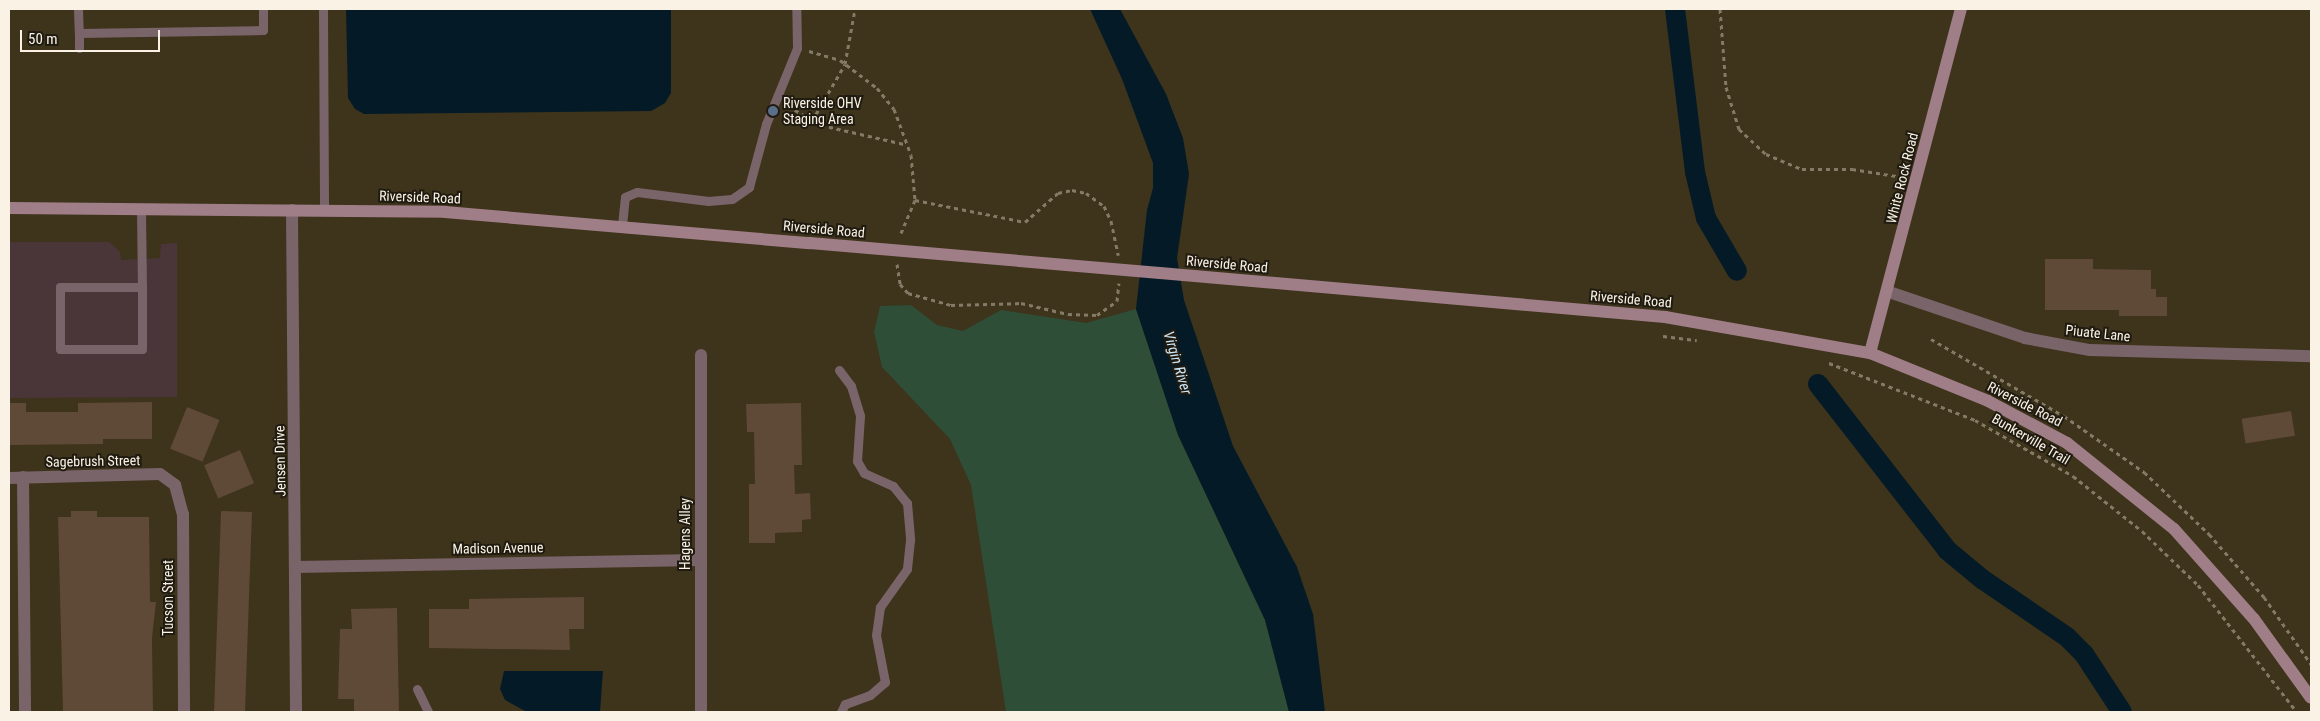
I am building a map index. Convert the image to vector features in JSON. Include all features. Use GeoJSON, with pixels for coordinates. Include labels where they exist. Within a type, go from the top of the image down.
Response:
{"type":"FeatureCollection","features":[{"type":"Feature","properties":{"kind":"main road","name":"White Rock Road"},"geometry":{"type":"LineString","coordinates":[[1870,353],[1889,292],[1960,9]]}},
{"type":"Feature","properties":{"kind":"main road","name":"Riverside Road"},"geometry":{"type":"LineString","coordinates":[[9,208],[445,212],[622,225],[810,244],[1665,317],[1870,353],[1988,401],[2067,443],[2174,529],[2254,619],[2311,698]]}},
{"type":"Feature","properties":{"kind":"street","name":"Jensen Drive"},"geometry":{"type":"LineString","coordinates":[[292,210],[296,712]]}},
{"type":"Feature","properties":{"kind":"street","name":"Piuate Lane"},"geometry":{"type":"LineString","coordinates":[[1889,292],[2025,338],[2090,350],[2311,356]]}},
{"type":"Feature","properties":{"kind":"street","name":"Hagens Alley"},"geometry":{"type":"LineString","coordinates":[[701,355],[701,712]]}},
{"type":"Feature","properties":{"kind":"street","name":"Sagebrush Street"},"geometry":{"type":"LineString","coordinates":[[9,478],[160,474],[175,485]]}},
{"type":"Feature","properties":{"kind":"street"},"geometry":{"type":"LineString","coordinates":[[23,477],[25,712]]}},
{"type":"Feature","properties":{"kind":"street","name":"Tucson Street"},"geometry":{"type":"LineString","coordinates":[[175,485],[183,514],[184,712]]}},
{"type":"Feature","properties":{"kind":"street","name":"Madison Avenue"},"geometry":{"type":"LineString","coordinates":[[296,567],[700,560]]}},
{"type":"Feature","properties":{"kind":"lane"},"geometry":{"type":"LineString","coordinates":[[78,9],[78,48]]}},
{"type":"Feature","properties":{"kind":"lane"},"geometry":{"type":"LineString","coordinates":[[79,33],[263,30],[263,9]]}},
{"type":"Feature","properties":{"kind":"lane"},"geometry":{"type":"LineString","coordinates":[[323,9],[324,210]]}},
{"type":"Feature","properties":{"kind":"lane"},"geometry":{"type":"LineString","coordinates":[[622,225],[625,197],[637,192],[708,201],[732,199],[749,187],[776,99],[797,48],[796,9]]}},
{"type":"Feature","properties":{"kind":"lane"},"geometry":{"type":"LineString","coordinates":[[141,209],[142,287],[142,349],[60,349],[60,287],[142,287]]}},
{"type":"Feature","properties":{"kind":"lane"},"geometry":{"type":"LineString","coordinates":[[839,370],[851,386],[860,416],[857,461],[864,473],[893,486],[907,503],[910,540],[907,569],[880,607],[876,635],[885,682],[870,695],[845,704],[841,712]]}},
{"type":"Feature","properties":{"kind":"lane"},"geometry":{"type":"LineString","coordinates":[[417,689],[428,712]]}},
{"type":"Feature","properties":{"kind":"path"},"geometry":{"type":"LineString","coordinates":[[812,121],[845,64],[854,9]]}},
{"type":"Feature","properties":{"kind":"path"},"geometry":{"type":"LineString","coordinates":[[1720,9],[1726,87],[1738,129],[1766,154],[1802,169],[1852,169],[1916,179]]}},
{"type":"Feature","properties":{"kind":"path"},"geometry":{"type":"LineString","coordinates":[[797,48],[845,64],[877,88],[894,110],[905,145],[911,155],[915,200]]}},
{"type":"Feature","properties":{"kind":"path"},"geometry":{"type":"LineString","coordinates":[[776,99],[812,121],[905,145]]}},
{"type":"Feature","properties":{"kind":"path"},"geometry":{"type":"LineString","coordinates":[[1663,336],[1702,341]]}},
{"type":"Feature","properties":{"kind":"path","name":"Bunkerville Trail"},"geometry":{"type":"LineString","coordinates":[[1824,362],[1975,420],[2073,476],[2142,531],[2198,585],[2296,712]]}},
{"type":"Feature","properties":{"kind":"shaded area"},"geometry":{"type":"Polygon","coordinates":[[[9,242],[109,242],[120,252],[121,260],[160,258],[161,244],[177,243],[177,397],[9,398],[9,242]]]}},
{"type":"Feature","properties":{"kind":"green space"},"geometry":{"type":"Polygon","coordinates":[[[911,305],[937,325],[963,331],[1001,310],[1086,323],[1136,309],[1178,435],[1265,620],[1289,712],[1006,712],[971,485],[950,439],[882,367],[874,332],[880,306],[911,305]]]}},
{"type":"Feature","properties":{"kind":"water"},"geometry":{"type":"Polygon","coordinates":[[[346,9],[671,9],[671,93],[665,103],[651,111],[364,114],[355,109],[348,98],[346,9]]]}},
{"type":"Feature","properties":{"kind":"water","name":"Virgin River"},"geometry":{"type":"Polygon","coordinates":[[[1090,9],[1120,9],[1166,94],[1183,138],[1189,174],[1177,258],[1184,300],[1233,446],[1297,567],[1313,614],[1325,712],[1289,712],[1265,620],[1178,435],[1136,309],[1147,210],[1153,188],[1153,163],[1122,79],[1090,9]]]}},
{"type":"Feature","properties":{"kind":"water"},"geometry":{"type":"Polygon","coordinates":[[[504,671],[603,671],[600,712],[527,712],[505,700],[500,689],[504,671]]]}},
{"type":"Feature","properties":{"kind":"building"},"geometry":{"type":"Polygon","coordinates":[[[2045,259],[2093,259],[2093,269],[2151,270],[2151,289],[2156,289],[2156,297],[2167,297],[2167,316],[2119,316],[2119,310],[2045,310],[2045,259]]]}},
{"type":"Feature","properties":{"kind":"building"},"geometry":{"type":"Polygon","coordinates":[[[152,402],[152,439],[103,439],[103,444],[9,445],[9,403],[26,403],[26,412],[78,412],[78,403],[152,402]]]}},
{"type":"Feature","properties":{"kind":"building"},"geometry":{"type":"Polygon","coordinates":[[[801,403],[802,465],[794,465],[795,494],[810,493],[811,519],[802,520],[802,532],[775,533],[775,543],[749,543],[749,484],[755,484],[754,432],[747,432],[746,404],[801,403]]]}},
{"type":"Feature","properties":{"kind":"building"},"geometry":{"type":"Polygon","coordinates":[[[187,407],[219,420],[203,462],[170,449],[187,407]]]}},
{"type":"Feature","properties":{"kind":"building"},"geometry":{"type":"Polygon","coordinates":[[[2291,411],[2295,436],[2246,444],[2242,419],[2291,411]]]}},
{"type":"Feature","properties":{"kind":"building"},"geometry":{"type":"Polygon","coordinates":[[[240,450],[254,483],[218,498],[204,465],[240,450]]]}},
{"type":"Feature","properties":{"kind":"building"},"geometry":{"type":"Polygon","coordinates":[[[71,511],[97,511],[97,517],[149,517],[150,602],[156,602],[152,638],[153,712],[63,712],[58,517],[71,517],[71,511]]]}},
{"type":"Feature","properties":{"kind":"building"},"geometry":{"type":"Polygon","coordinates":[[[221,511],[252,512],[245,712],[214,712],[221,511]]]}},
{"type":"Feature","properties":{"kind":"building"},"geometry":{"type":"Polygon","coordinates":[[[584,597],[584,629],[569,629],[570,650],[429,648],[429,609],[469,609],[469,599],[584,597]]]}},
{"type":"Feature","properties":{"kind":"building"},"geometry":{"type":"Polygon","coordinates":[[[397,608],[399,712],[354,712],[354,699],[338,699],[340,629],[352,629],[351,609],[397,608]]]}},
{"type":"Feature","properties":{"kind":"waterway"},"geometry":{"type":"LineString","coordinates":[[1675,9],[1695,172],[1706,218],[1737,271]]}},
{"type":"Feature","properties":{"kind":"waterway"},"geometry":{"type":"LineString","coordinates":[[1818,384],[1947,550],[1982,579],[2067,637],[2084,654],[2122,712]]}},
{"type":"Feature","properties":{"kind":"place","name":"Riverside OHV Staging Area"},"geometry":{"type":"Point","coordinates":[773,111]}}]}
